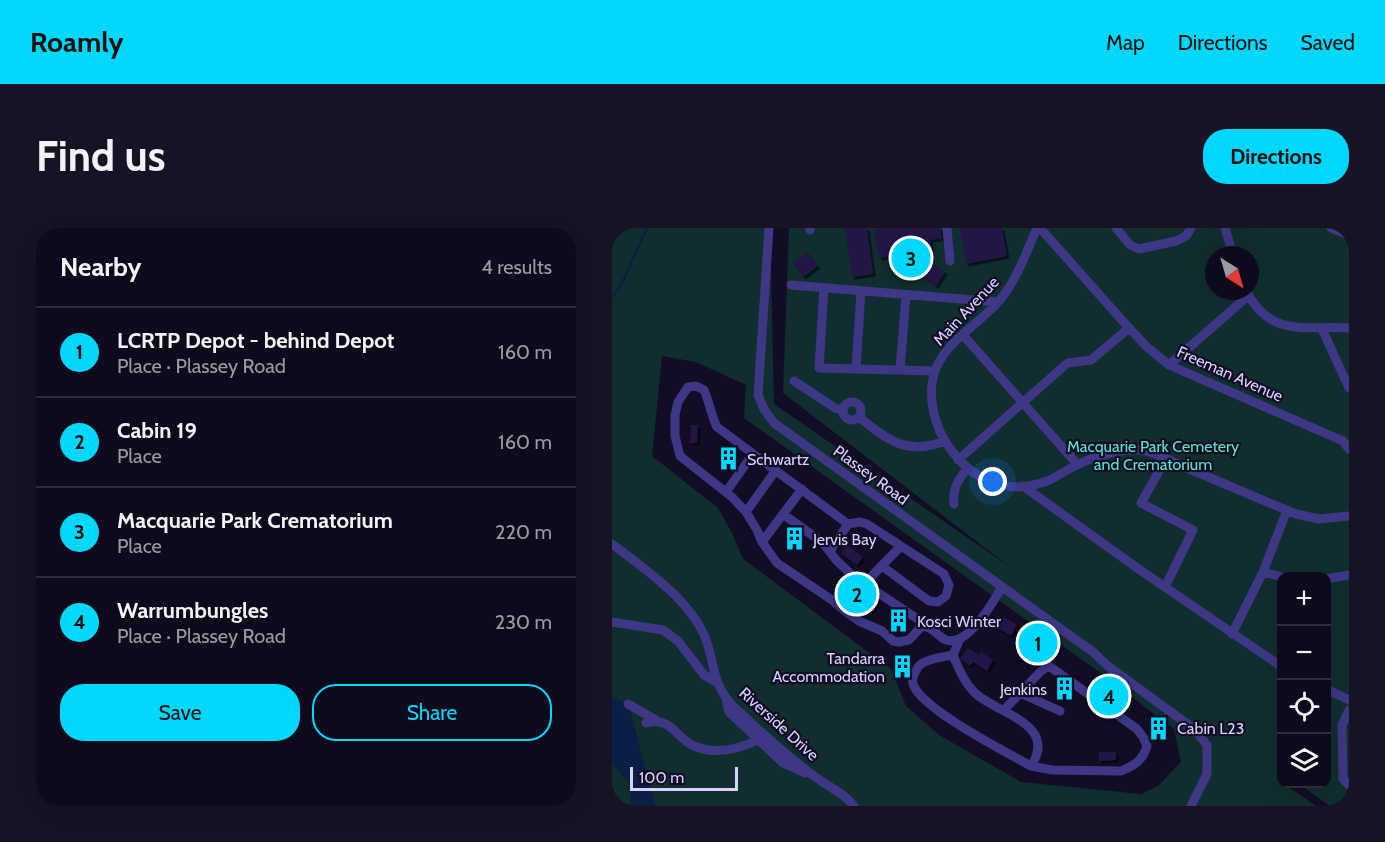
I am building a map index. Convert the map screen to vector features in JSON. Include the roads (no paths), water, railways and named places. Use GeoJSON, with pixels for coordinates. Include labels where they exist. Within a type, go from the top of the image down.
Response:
{"type":"FeatureCollection","features":[{"type":"Feature","properties":{"kind":"street","name":"Plassey Road"},"geometry":{"type":"LineString","coordinates":[[770,228],[758,395],[774,423],[1093,652],[1194,729],[1207,745],[1207,774],[1191,806]]}},
{"type":"Feature","properties":{"kind":"street"},"geometry":{"type":"LineString","coordinates":[[947,228],[950,261]]}},
{"type":"Feature","properties":{"kind":"street","name":"Main Avenue"},"geometry":{"type":"LineString","coordinates":[[1038,228],[1011,285],[998,302],[945,352],[935,371],[932,393],[935,419],[944,441],[967,469],[988,482],[1004,486],[1023,486],[1047,481],[1100,454],[1143,450],[1287,510],[1319,519],[1349,516]]}},
{"type":"Feature","properties":{"kind":"street","name":"Freeman Avenue"},"geometry":{"type":"LineString","coordinates":[[1038,228],[1147,347],[1169,365],[1343,441],[1349,449]]}},
{"type":"Feature","properties":{"kind":"street"},"geometry":{"type":"LineString","coordinates":[[1116,228],[1130,244],[1138,249],[1176,241],[1184,237],[1191,228]]}},
{"type":"Feature","properties":{"kind":"street"},"geometry":{"type":"LineString","coordinates":[[1225,228],[1230,246]]}},
{"type":"Feature","properties":{"kind":"street"},"geometry":{"type":"LineString","coordinates":[[1331,228],[1349,235]]}},
{"type":"Feature","properties":{"kind":"street"},"geometry":{"type":"LineString","coordinates":[[791,285],[998,302]]}},
{"type":"Feature","properties":{"kind":"street"},"geometry":{"type":"LineString","coordinates":[[824,288],[819,369],[935,371]]}},
{"type":"Feature","properties":{"kind":"street"},"geometry":{"type":"LineString","coordinates":[[856,369],[861,291]]}},
{"type":"Feature","properties":{"kind":"street"},"geometry":{"type":"LineString","coordinates":[[900,370],[906,295]]}},
{"type":"Feature","properties":{"kind":"street"},"geometry":{"type":"LineString","coordinates":[[1169,365],[1240,300]]}},
{"type":"Feature","properties":{"kind":"street"},"geometry":{"type":"LineString","coordinates":[[1253,300],[1262,314],[1284,326],[1307,330],[1349,328]]}},
{"type":"Feature","properties":{"kind":"street"},"geometry":{"type":"LineString","coordinates":[[958,460],[1064,366],[1068,363],[1091,360],[1129,328]]}},
{"type":"Feature","properties":{"kind":"street"},"geometry":{"type":"LineString","coordinates":[[1322,329],[1349,388]]}},
{"type":"Feature","properties":{"kind":"street"},"geometry":{"type":"LineString","coordinates":[[963,335],[1077,464]]}},
{"type":"Feature","properties":{"kind":"street"},"geometry":{"type":"LineString","coordinates":[[794,381],[835,408],[843,410]]}},
{"type":"Feature","properties":{"kind":"street"},"geometry":{"type":"LineString","coordinates":[[882,566],[929,601],[938,602],[946,597],[949,585],[944,574],[867,524],[860,522],[848,524],[717,427],[704,390],[696,386],[688,387],[678,402],[675,415],[678,451],[684,460],[726,492],[746,512],[774,559],[850,615],[882,631],[893,640],[899,642],[909,640],[922,626]]}},
{"type":"Feature","properties":{"kind":"street"},"geometry":{"type":"LineString","coordinates":[[854,402],[861,408],[859,417],[849,420],[844,416],[845,405],[854,402]]}},
{"type":"Feature","properties":{"kind":"street"},"geometry":{"type":"LineString","coordinates":[[859,417],[895,443],[929,448],[944,441]]}},
{"type":"Feature","properties":{"kind":"street"},"geometry":{"type":"LineString","coordinates":[[726,492],[753,454]]}},
{"type":"Feature","properties":{"kind":"street"},"geometry":{"type":"LineString","coordinates":[[1165,587],[1193,530],[1142,503],[1166,459]]}},
{"type":"Feature","properties":{"kind":"street"},"geometry":{"type":"LineString","coordinates":[[954,504],[953,494],[967,469]]}},
{"type":"Feature","properties":{"kind":"street"},"geometry":{"type":"LineString","coordinates":[[746,512],[776,470]]}},
{"type":"Feature","properties":{"kind":"street"},"geometry":{"type":"LineString","coordinates":[[1023,486],[1277,664]]}},
{"type":"Feature","properties":{"kind":"street"},"geometry":{"type":"LineString","coordinates":[[762,542],[802,489]]}},
{"type":"Feature","properties":{"kind":"street"},"geometry":{"type":"LineString","coordinates":[[1232,634],[1263,572],[1287,510]]}},
{"type":"Feature","properties":{"kind":"street"},"geometry":{"type":"LineString","coordinates":[[783,514],[830,551],[837,561],[864,584],[919,620],[922,626]]}},
{"type":"Feature","properties":{"kind":"street"},"geometry":{"type":"LineString","coordinates":[[830,551],[848,524]]}},
{"type":"Feature","properties":{"kind":"street","name":"Riverside Drive"},"geometry":{"type":"LineString","coordinates":[[612,543],[644,568],[692,615],[705,637],[716,682],[731,704],[816,777],[845,795],[856,806]]}},
{"type":"Feature","properties":{"kind":"street"},"geometry":{"type":"LineString","coordinates":[[864,584],[901,546]]}},
{"type":"Feature","properties":{"kind":"street"},"geometry":{"type":"LineString","coordinates":[[1263,572],[1277,576]]}},
{"type":"Feature","properties":{"kind":"street"},"geometry":{"type":"LineString","coordinates":[[1331,578],[1349,575]]}},
{"type":"Feature","properties":{"kind":"street"},"geometry":{"type":"LineString","coordinates":[[1002,587],[982,616],[960,639],[953,655],[961,674],[975,693],[1030,729],[1038,742],[1036,759],[1031,766]]}},
{"type":"Feature","properties":{"kind":"street"},"geometry":{"type":"LineString","coordinates":[[612,622],[663,630],[678,641],[704,675],[716,682]]}},
{"type":"Feature","properties":{"kind":"street"},"geometry":{"type":"LineString","coordinates":[[922,626],[926,626],[943,639],[950,641],[960,639]]}},
{"type":"Feature","properties":{"kind":"street"},"geometry":{"type":"LineString","coordinates":[[953,655],[920,664],[912,680],[913,685],[927,701],[956,724],[1031,766],[1052,770],[1121,771],[1141,759],[1147,746],[1137,729],[1049,666],[1041,670],[1004,710]]}},
{"type":"Feature","properties":{"kind":"street"},"geometry":{"type":"LineString","coordinates":[[1331,691],[1349,700]]}},
{"type":"Feature","properties":{"kind":"street"},"geometry":{"type":"LineString","coordinates":[[1020,693],[1060,711]]}},
{"type":"Feature","properties":{"kind":"street"},"geometry":{"type":"LineString","coordinates":[[725,696],[729,712],[783,763],[816,777]]}},
{"type":"Feature","properties":{"kind":"street"},"geometry":{"type":"LineString","coordinates":[[628,704],[651,722],[675,729],[694,746],[710,750],[743,747],[758,740]]}},
{"type":"Feature","properties":{"kind":"street"},"geometry":{"type":"LineString","coordinates":[[1346,782],[1342,725],[1349,710]]}},
{"type":"Feature","properties":{"kind":"water"},"geometry":{"type":"Polygon","coordinates":[[[612,697],[628,704],[655,806],[632,806],[629,783],[612,763],[612,697]]]}},
{"type":"Feature","properties":{"kind":"waterway"},"geometry":{"type":"LineString","coordinates":[[612,298],[621,285],[647,228]]}},
{"type":"Feature","properties":{"kind":"place","name":"Macquarie Park Crematorium"},"geometry":{"type":"Point","coordinates":[911,258]}},
{"type":"Feature","properties":{"kind":"place","name":"Schwartz"},"geometry":{"type":"Point","coordinates":[729,459]}},
{"type":"Feature","properties":{"kind":"place","name":"Jervis Bay"},"geometry":{"type":"Point","coordinates":[795,539]}},
{"type":"Feature","properties":{"kind":"place","name":"Cabin 19"},"geometry":{"type":"Point","coordinates":[857,594]}},
{"type":"Feature","properties":{"kind":"place","name":"Kosci Winter"},"geometry":{"type":"Point","coordinates":[899,621]}},
{"type":"Feature","properties":{"kind":"place","name":"LCRTP Depot - behind Depot"},"geometry":{"type":"Point","coordinates":[1038,643]}},
{"type":"Feature","properties":{"kind":"place","name":"Tandarra Accommodation"},"geometry":{"type":"Point","coordinates":[903,667]}},
{"type":"Feature","properties":{"kind":"place","name":"Jenkins"},"geometry":{"type":"Point","coordinates":[1065,689]}},
{"type":"Feature","properties":{"kind":"place","name":"Warrumbungles"},"geometry":{"type":"Point","coordinates":[1109,696]}},
{"type":"Feature","properties":{"kind":"place","name":"Cabin L23"},"geometry":{"type":"Point","coordinates":[1159,728]}},
{"type":"Feature","properties":{"kind":"park label","name":"Macquarie Park Cemetery and Crematorium"},"geometry":{"type":"Point","coordinates":[1153,455]}}]}
